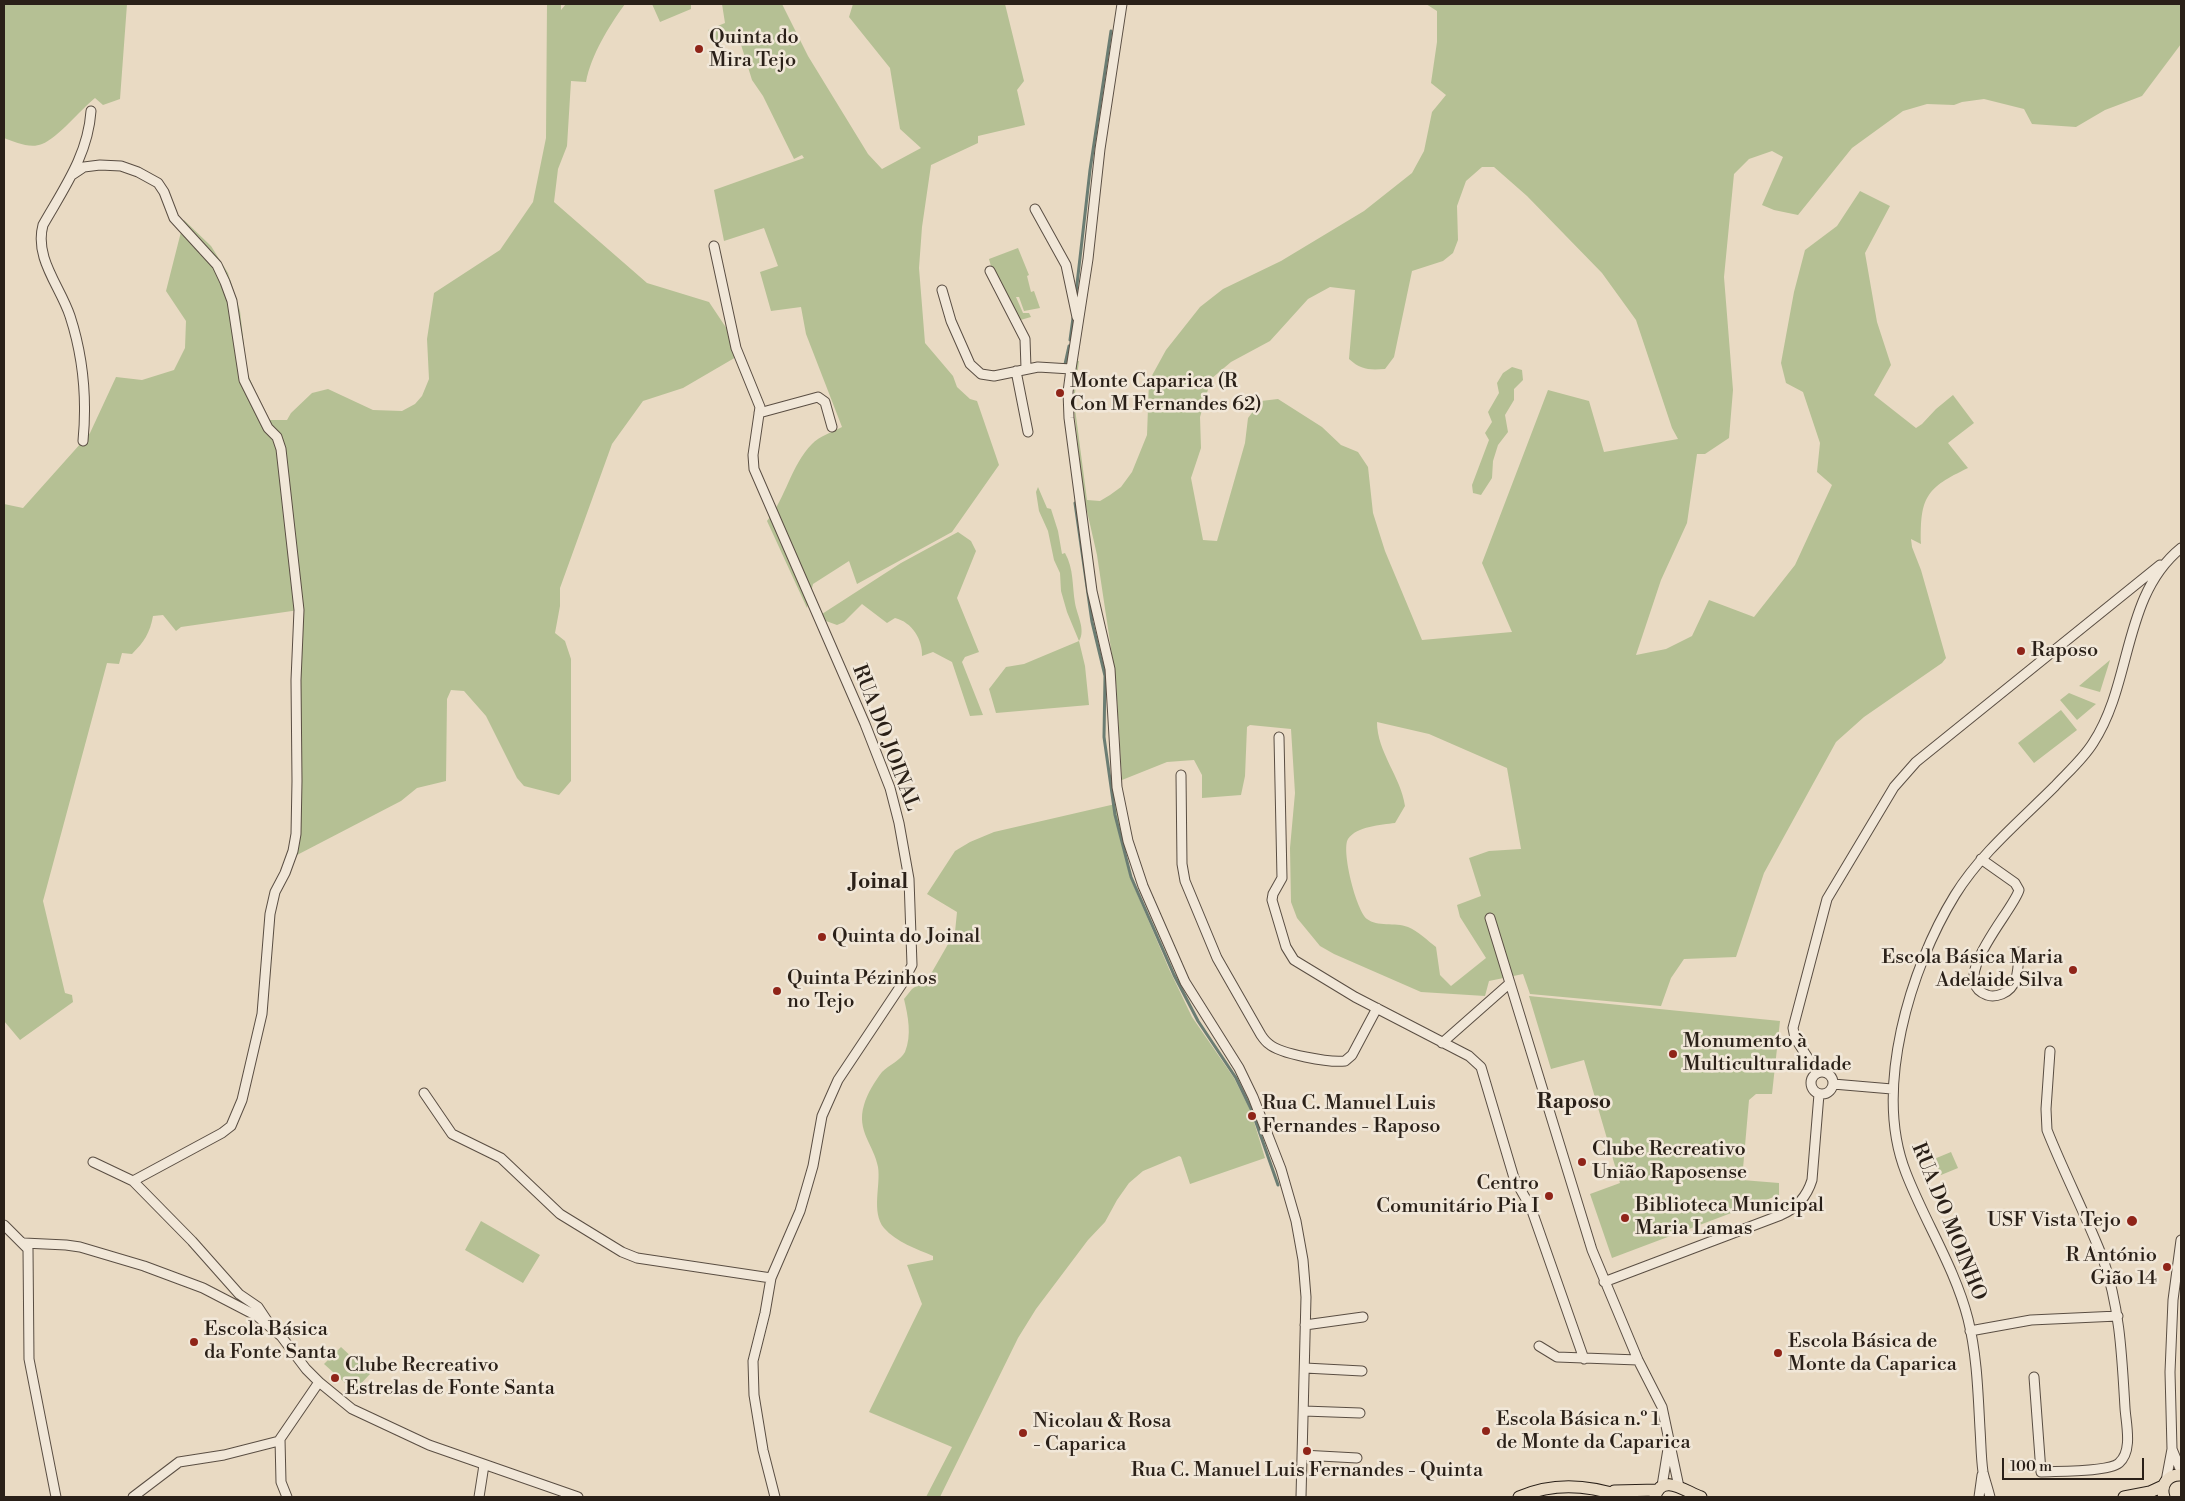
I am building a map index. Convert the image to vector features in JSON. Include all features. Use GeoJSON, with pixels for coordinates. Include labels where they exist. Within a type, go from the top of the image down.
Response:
{"type":"FeatureCollection","features":[{"type":"Feature","properties":{"kind":"main road"},"geometry":{"type":"LineString","coordinates":[[2124,1497],[2164,1488],[2171,1477],[2181,1475]]}},
{"type":"Feature","properties":{"kind":"main road"},"geometry":{"type":"LineString","coordinates":[[1519,1497],[1554,1487],[1577,1486],[1607,1491],[1658,1491],[1673,1484],[1682,1491],[1701,1497]]}},
{"type":"Feature","properties":{"kind":"main road"},"geometry":{"type":"LineString","coordinates":[[1607,1491],[1624,1497]]}},
{"type":"Feature","properties":{"kind":"street"},"geometry":{"type":"LineString","coordinates":[[1122,4],[1100,149],[1088,259],[1070,369],[1068,406],[1092,591],[1110,669],[1116,772],[1128,841],[1143,886],[1185,982],[1247,1082],[1281,1169],[1296,1221],[1303,1260],[1305,1325],[1300,1497]]}},
{"type":"Feature","properties":{"kind":"street"},"geometry":{"type":"LineString","coordinates":[[82,441],[86,413],[85,390],[76,340],[69,314],[43,257],[40,242],[43,225],[72,175],[86,144],[91,111]]}},
{"type":"Feature","properties":{"kind":"street"},"geometry":{"type":"LineString","coordinates":[[72,175],[84,167],[100,165],[120,166],[138,172],[158,183],[164,192],[174,218],[217,265],[232,301],[244,380],[268,428],[277,438],[281,449],[299,610],[296,680],[296,834],[293,851],[285,873],[275,892],[270,914],[262,1014],[242,1100],[231,1126],[132,1181]]}},
{"type":"Feature","properties":{"kind":"street"},"geometry":{"type":"LineString","coordinates":[[1035,209],[1066,265],[1078,320]]}},
{"type":"Feature","properties":{"kind":"street","name":"RUA DO JOINAL"},"geometry":{"type":"LineString","coordinates":[[714,246],[736,348],[760,407],[753,455],[754,468],[865,724],[890,788],[899,823],[909,879],[912,965],[902,984],[838,1080],[822,1116],[813,1166],[800,1211],[771,1278],[765,1313],[753,1361],[754,1395],[763,1450],[775,1497]]}},
{"type":"Feature","properties":{"kind":"street"},"geometry":{"type":"LineString","coordinates":[[990,271],[1024,339],[1026,368]]}},
{"type":"Feature","properties":{"kind":"street"},"geometry":{"type":"LineString","coordinates":[[942,290],[952,321],[974,369],[981,374],[989,376],[1026,368],[1050,366],[1070,369]]}},
{"type":"Feature","properties":{"kind":"street"},"geometry":{"type":"LineString","coordinates":[[1016,370],[1028,432]]}},
{"type":"Feature","properties":{"kind":"street"},"geometry":{"type":"LineString","coordinates":[[759,413],[818,397],[825,402],[832,427]]}},
{"type":"Feature","properties":{"kind":"street"},"geometry":{"type":"LineString","coordinates":[[1817,1072],[1795,1038],[1793,1028],[1825,908],[1832,889],[1894,787],[1916,762],[2181,548]]}},
{"type":"Feature","properties":{"kind":"street","name":"RUA DO MOINHO"},"geometry":{"type":"LineString","coordinates":[[1990,1497],[1983,1470],[1977,1378],[1970,1331],[1952,1272],[1903,1165],[1893,1116],[1892,1089],[1908,1004],[1915,978],[1927,948],[1949,906],[1981,859],[2084,756],[2098,735],[2112,707],[2141,604],[2150,585],[2173,554]]}},
{"type":"Feature","properties":{"kind":"street"},"geometry":{"type":"LineString","coordinates":[[1279,737],[1282,878],[1273,894],[1272,900],[1286,947],[1291,956],[1299,963],[1377,1008],[1473,1059],[1483,1071],[1514,1178],[1531,1208],[1584,1359]]}},
{"type":"Feature","properties":{"kind":"street"},"geometry":{"type":"LineString","coordinates":[[1181,776],[1182,864],[1185,881],[1217,958],[1261,1035],[1269,1044],[1279,1050],[1327,1061],[1345,1061],[1352,1055],[1377,1008]]}},
{"type":"Feature","properties":{"kind":"street"},"geometry":{"type":"LineString","coordinates":[[1981,859],[2015,883],[2019,890],[2017,896],[1993,931],[1974,969],[1977,987],[1986,995],[1996,996],[2009,991],[2014,984],[2020,952]]}},
{"type":"Feature","properties":{"kind":"street"},"geometry":{"type":"LineString","coordinates":[[1490,918],[1580,1214],[1604,1282],[1638,1360],[1662,1407],[1669,1444],[1682,1491]]}},
{"type":"Feature","properties":{"kind":"street"},"geometry":{"type":"LineString","coordinates":[[1442,1043],[1510,983]]}},
{"type":"Feature","properties":{"kind":"street"},"geometry":{"type":"LineString","coordinates":[[2034,1377],[2041,1472],[2105,1468],[2119,1463],[2124,1457],[2127,1441],[2123,1355],[2118,1316],[2103,1260],[2047,1130],[2046,1109],[2050,1051]]}},
{"type":"Feature","properties":{"kind":"street"},"geometry":{"type":"LineString","coordinates":[[1824,1071],[1829,1074],[1833,1084],[1830,1092],[1819,1094],[1813,1090],[1810,1082],[1817,1072],[1824,1071]]}},
{"type":"Feature","properties":{"kind":"street"},"geometry":{"type":"LineString","coordinates":[[1833,1084],[1892,1089]]}},
{"type":"Feature","properties":{"kind":"street"},"geometry":{"type":"LineString","coordinates":[[424,1093],[452,1134],[501,1158],[560,1214],[622,1252],[637,1258],[771,1278]]}},
{"type":"Feature","properties":{"kind":"street"},"geometry":{"type":"LineString","coordinates":[[1604,1282],[1781,1215],[1799,1204],[1807,1193],[1812,1180],[1819,1094]]}},
{"type":"Feature","properties":{"kind":"street"},"geometry":{"type":"LineString","coordinates":[[93,1162],[132,1181],[192,1241],[239,1294],[258,1307],[274,1330],[319,1382],[352,1409],[429,1445],[484,1466],[578,1497]]}},
{"type":"Feature","properties":{"kind":"street"},"geometry":{"type":"LineString","coordinates":[[4,1225],[28,1249],[29,1360],[56,1497]]}},
{"type":"Feature","properties":{"kind":"street"},"geometry":{"type":"LineString","coordinates":[[2164,1488],[2172,1449],[2170,1372],[2181,1240]]}},
{"type":"Feature","properties":{"kind":"street"},"geometry":{"type":"LineString","coordinates":[[24,1244],[66,1244],[116,1257],[178,1278],[234,1302],[257,1316],[274,1330]]}},
{"type":"Feature","properties":{"kind":"street"},"geometry":{"type":"LineString","coordinates":[[1970,1331],[2031,1320],[2118,1316]]}},
{"type":"Feature","properties":{"kind":"street"},"geometry":{"type":"LineString","coordinates":[[1305,1325],[1363,1317]]}},
{"type":"Feature","properties":{"kind":"street"},"geometry":{"type":"LineString","coordinates":[[1539,1346],[1557,1358],[1638,1360]]}},
{"type":"Feature","properties":{"kind":"street"},"geometry":{"type":"LineString","coordinates":[[1305,1368],[1362,1371]]}},
{"type":"Feature","properties":{"kind":"street"},"geometry":{"type":"LineString","coordinates":[[287,1497],[282,1486],[279,1441],[319,1382]]}},
{"type":"Feature","properties":{"kind":"street"},"geometry":{"type":"LineString","coordinates":[[1304,1411],[1360,1413]]}},
{"type":"Feature","properties":{"kind":"street"},"geometry":{"type":"LineString","coordinates":[[133,1497],[141,1493],[180,1462],[224,1455],[279,1441]]}},
{"type":"Feature","properties":{"kind":"street"},"geometry":{"type":"LineString","coordinates":[[1658,1491],[1669,1444]]}},
{"type":"Feature","properties":{"kind":"street"},"geometry":{"type":"LineString","coordinates":[[2172,1449],[2181,1471]]}},
{"type":"Feature","properties":{"kind":"street"},"geometry":{"type":"LineString","coordinates":[[1302,1455],[1356,1458]]}},
{"type":"Feature","properties":{"kind":"street"},"geometry":{"type":"LineString","coordinates":[[479,1497],[484,1466]]}},
{"type":"Feature","properties":{"kind":"street","name":"RUA DO MOINHO"},"geometry":{"type":"LineString","coordinates":[[1979,1497],[1983,1470]]}},
{"type":"Feature","properties":{"kind":"green space"},"geometry":{"type":"Polygon","coordinates":[[[4,4],[127,4],[120,99],[103,105],[95,98],[62,130],[42,144],[33,146],[4,138],[4,4]]]}},
{"type":"Feature","properties":{"kind":"green space"},"geometry":{"type":"Polygon","coordinates":[[[547,4],[561,4],[561,10],[566,4],[625,4],[601,41],[588,72],[586,82],[571,81],[567,146],[558,169],[554,202],[647,283],[709,302],[743,353],[683,388],[643,401],[612,444],[560,588],[560,606],[555,633],[565,641],[571,659],[571,781],[559,795],[524,786],[517,778],[486,716],[464,691],[451,690],[447,699],[446,781],[417,788],[401,801],[297,855],[293,851],[299,610],[181,627],[176,631],[163,615],[153,616],[146,637],[132,654],[122,653],[119,664],[107,663],[43,901],[65,993],[72,995],[73,1002],[20,1040],[4,1021],[4,504],[23,508],[90,433],[116,377],[142,380],[174,370],[185,348],[186,321],[166,291],[184,220],[211,246],[228,273],[240,311],[247,372],[267,420],[287,420],[291,413],[312,393],[328,389],[373,410],[402,411],[415,404],[422,396],[429,379],[427,339],[434,293],[500,250],[533,202],[546,138],[547,4]]]}},
{"type":"Feature","properties":{"kind":"green space"},"geometry":{"type":"Polygon","coordinates":[[[652,4],[693,4],[691,9],[660,22],[652,4]]]}},
{"type":"Feature","properties":{"kind":"green space"},"geometry":{"type":"Polygon","coordinates":[[[722,4],[782,4],[808,56],[868,154],[882,169],[921,148],[900,129],[890,68],[849,17],[853,4],[1005,4],[1024,81],[1017,90],[1025,125],[978,136],[978,143],[931,165],[922,227],[919,268],[925,343],[953,376],[957,387],[970,399],[977,401],[999,465],[952,532],[857,584],[849,561],[813,584],[807,608],[767,521],[774,512],[805,452],[818,439],[842,427],[806,334],[801,307],[771,311],[760,272],[778,266],[764,228],[724,241],[714,190],[804,158],[802,155],[794,159],[763,96],[752,80],[738,35],[713,44],[708,30],[725,23],[722,4]]]}},
{"type":"Feature","properties":{"kind":"green space"},"geometry":{"type":"Polygon","coordinates":[[[1426,4],[2181,4],[2181,44],[2142,96],[2105,110],[2076,127],[2032,124],[2024,109],[1984,99],[1954,105],[1927,104],[1903,111],[1852,148],[1798,215],[1774,210],[1762,205],[1783,157],[1772,151],[1749,159],[1734,174],[1724,277],[1733,390],[1729,438],[1705,454],[1697,454],[1687,523],[1661,580],[1636,655],[1666,649],[1692,636],[1709,600],[1754,617],[1795,565],[1832,485],[1817,472],[1820,443],[1803,392],[1786,383],[1781,363],[1794,292],[1805,250],[1837,226],[1860,191],[1890,206],[1865,253],[1877,322],[1891,365],[1874,395],[1916,428],[1953,395],[1974,423],[1948,443],[1968,468],[1934,488],[1924,505],[1921,544],[1911,539],[1946,658],[1942,663],[1864,717],[1836,742],[1764,873],[1736,957],[1684,959],[1671,978],[1661,1006],[1530,994],[1523,974],[1489,981],[1485,996],[1421,992],[1320,946],[1297,918],[1291,902],[1290,848],[1295,793],[1291,729],[1250,725],[1247,727],[1245,776],[1241,795],[1202,798],[1202,775],[1194,760],[1167,762],[1122,780],[1116,682],[1097,555],[1084,498],[1073,401],[1076,361],[1079,361],[1074,401],[1087,500],[1100,501],[1121,487],[1132,472],[1147,435],[1149,381],[1166,350],[1200,307],[1223,289],[1281,261],[1364,211],[1412,173],[1424,151],[1432,112],[1446,95],[1431,83],[1437,42],[1437,11],[1426,4]],[[1482,167],[1466,181],[1457,206],[1458,240],[1453,253],[1443,261],[1412,271],[1394,357],[1385,369],[1366,368],[1357,365],[1349,359],[1355,290],[1330,287],[1308,299],[1270,341],[1231,362],[1211,379],[1200,417],[1201,448],[1191,478],[1203,540],[1217,541],[1245,443],[1248,418],[1261,401],[1278,399],[1322,427],[1341,445],[1358,452],[1368,467],[1373,513],[1385,551],[1422,640],[1512,632],[1482,563],[1548,390],[1589,401],[1604,452],[1678,439],[1672,428],[1636,320],[1602,273],[1527,196],[1494,167],[1482,167]],[[1377,722],[1381,744],[1403,795],[1405,806],[1395,823],[1357,831],[1348,839],[1346,855],[1354,893],[1367,919],[1376,923],[1408,927],[1436,947],[1440,975],[1451,986],[1486,958],[1460,917],[1457,905],[1481,896],[1469,858],[1489,851],[1521,849],[1507,768],[1429,734],[1377,722]]]}},
{"type":"Feature","properties":{"kind":"green space"},"geometry":{"type":"Polygon","coordinates":[[[1018,248],[1029,275],[1027,276],[1031,292],[1034,291],[1040,308],[1024,311],[1019,297],[1016,297],[1023,313],[1029,313],[1031,317],[1017,321],[992,270],[989,259],[1018,248]]]}},
{"type":"Feature","properties":{"kind":"green space"},"geometry":{"type":"Polygon","coordinates":[[[1512,367],[1522,370],[1523,380],[1514,389],[1514,400],[1505,415],[1508,432],[1498,445],[1493,461],[1492,478],[1481,495],[1473,493],[1472,485],[1489,440],[1485,433],[1492,422],[1488,412],[1499,393],[1497,383],[1503,373],[1512,367]]]}},
{"type":"Feature","properties":{"kind":"green space"},"geometry":{"type":"Polygon","coordinates":[[[1038,487],[1047,508],[1051,509],[1058,531],[1062,554],[1065,553],[1070,565],[1075,603],[1082,632],[1079,641],[1067,612],[1061,591],[1060,573],[1054,560],[1048,531],[1039,511],[1036,492],[1038,487]]]}},
{"type":"Feature","properties":{"kind":"green space"},"geometry":{"type":"Polygon","coordinates":[[[958,532],[971,541],[976,551],[957,598],[979,652],[965,657],[962,662],[983,715],[970,716],[952,662],[933,652],[922,656],[921,644],[907,623],[895,618],[887,623],[862,604],[844,622],[837,625],[826,621],[822,614],[901,563],[958,532]]]}},
{"type":"Feature","properties":{"kind":"green space"},"geometry":{"type":"Polygon","coordinates":[[[1079,641],[1085,666],[1089,705],[996,713],[989,689],[1006,667],[1024,664],[1079,641]]]}},
{"type":"Feature","properties":{"kind":"green space"},"geometry":{"type":"Polygon","coordinates":[[[2110,660],[2100,692],[2079,686],[2110,660]]]}},
{"type":"Feature","properties":{"kind":"green space"},"geometry":{"type":"Polygon","coordinates":[[[2069,693],[2096,704],[2077,720],[2060,700],[2069,693]]]}},
{"type":"Feature","properties":{"kind":"green space"},"geometry":{"type":"Polygon","coordinates":[[[2061,710],[2077,730],[2034,763],[2018,743],[2061,710]]]}},
{"type":"Feature","properties":{"kind":"green space"},"geometry":{"type":"Polygon","coordinates":[[[1124,802],[1125,856],[1130,877],[1169,969],[1192,1017],[1234,1078],[1251,1112],[1265,1158],[1190,1184],[1179,1156],[1143,1171],[1129,1183],[1105,1222],[1088,1240],[1036,1309],[1018,1338],[940,1497],[926,1497],[952,1447],[869,1412],[922,1304],[907,1265],[933,1260],[933,1256],[894,1237],[880,1222],[877,1206],[879,1174],[876,1159],[862,1123],[864,1105],[867,1096],[882,1072],[901,1058],[905,1052],[909,1032],[904,999],[912,989],[928,978],[955,932],[957,912],[927,894],[955,851],[970,842],[994,832],[1124,802]]]}},
{"type":"Feature","properties":{"kind":"green space"},"geometry":{"type":"Polygon","coordinates":[[[1529,996],[1780,1021],[1772,1094],[1756,1094],[1749,1100],[1742,1180],[1779,1183],[1779,1195],[1612,1258],[1590,1194],[1620,1183],[1584,1060],[1551,1069],[1529,996]]]}},
{"type":"Feature","properties":{"kind":"green space"},"geometry":{"type":"Polygon","coordinates":[[[1951,1152],[1958,1168],[1941,1175],[1934,1159],[1951,1152]]]}},
{"type":"Feature","properties":{"kind":"green space"},"geometry":{"type":"Polygon","coordinates":[[[481,1221],[540,1255],[523,1283],[465,1250],[481,1221]]]}},
{"type":"Feature","properties":{"kind":"green space"},"geometry":{"type":"Polygon","coordinates":[[[341,1347],[370,1374],[354,1391],[324,1364],[341,1347]]]}},
{"type":"Feature","properties":{"kind":"waterway"},"geometry":{"type":"LineString","coordinates":[[1076,293],[1090,170],[1111,31]]}},
{"type":"Feature","properties":{"kind":"waterway"},"geometry":{"type":"LineString","coordinates":[[1070,340],[1073,318]]}},
{"type":"Feature","properties":{"kind":"waterway"},"geometry":{"type":"LineString","coordinates":[[1065,364],[1069,346]]}},
{"type":"Feature","properties":{"kind":"waterway"},"geometry":{"type":"LineString","coordinates":[[1075,503],[1092,622],[1105,676],[1104,737],[1115,815],[1131,877],[1174,975],[1198,1021],[1236,1078],[1252,1111],[1278,1185]]}},
{"type":"Feature","properties":{"kind":"place","name":"Quinta do Mira Tejo"},"geometry":{"type":"Point","coordinates":[699,49]}},
{"type":"Feature","properties":{"kind":"place","name":"Monte Caparica (R Con M Fernandes 62)"},"geometry":{"type":"Point","coordinates":[1060,393]}},
{"type":"Feature","properties":{"kind":"place","name":"Raposo"},"geometry":{"type":"Point","coordinates":[2021,651]}},
{"type":"Feature","properties":{"kind":"place","name":"Quinta do Joinal"},"geometry":{"type":"Point","coordinates":[822,937]}},
{"type":"Feature","properties":{"kind":"place","name":"Escola Básica Maria Adelaide Silva"},"geometry":{"type":"Point","coordinates":[2073,970]}},
{"type":"Feature","properties":{"kind":"place","name":"Quinta Pézinhos no Tejo"},"geometry":{"type":"Point","coordinates":[777,991]}},
{"type":"Feature","properties":{"kind":"place","name":"Monumento à Multiculturalidade"},"geometry":{"type":"Point","coordinates":[1673,1054]}},
{"type":"Feature","properties":{"kind":"place","name":"Rua C. Manuel Luis Fernandes - Raposo"},"geometry":{"type":"Point","coordinates":[1252,1116]}},
{"type":"Feature","properties":{"kind":"place","name":"Clube Recreativo União Raposense"},"geometry":{"type":"Point","coordinates":[1582,1162]}},
{"type":"Feature","properties":{"kind":"place","name":"Centro Comunitário Pia I"},"geometry":{"type":"Point","coordinates":[1549,1196]}},
{"type":"Feature","properties":{"kind":"place","name":"Biblioteca Municipal Maria Lamas"},"geometry":{"type":"Point","coordinates":[1625,1218]}},
{"type":"Feature","properties":{"kind":"place","name":"USF Vista Tejo"},"geometry":{"type":"Point","coordinates":[2132,1221]}},
{"type":"Feature","properties":{"kind":"place","name":"R António Gião 14"},"geometry":{"type":"Point","coordinates":[2167,1267]}},
{"type":"Feature","properties":{"kind":"place","name":"Escola Básica da Fonte Santa"},"geometry":{"type":"Point","coordinates":[194,1342]}},
{"type":"Feature","properties":{"kind":"place","name":"Escola Básica de Monte da Caparica"},"geometry":{"type":"Point","coordinates":[1778,1353]}},
{"type":"Feature","properties":{"kind":"place","name":"Clube Recreativo Estrelas de Fonte Santa"},"geometry":{"type":"Point","coordinates":[335,1378]}},
{"type":"Feature","properties":{"kind":"place","name":"Escola Básica n.º 1 de Monte da Caparica"},"geometry":{"type":"Point","coordinates":[1486,1431]}},
{"type":"Feature","properties":{"kind":"place","name":"Nicolau & Rosa - Caparica"},"geometry":{"type":"Point","coordinates":[1023,1433]}},
{"type":"Feature","properties":{"kind":"place","name":"Rua C. Manuel Luis Fernandes - Quinta"},"geometry":{"type":"Point","coordinates":[1307,1451]}},
{"type":"Feature","properties":{"kind":"district","name":"Joinal"},"geometry":{"type":"Point","coordinates":[879,883]}},
{"type":"Feature","properties":{"kind":"district","name":"Raposo"},"geometry":{"type":"Point","coordinates":[1574,1103]}}]}
